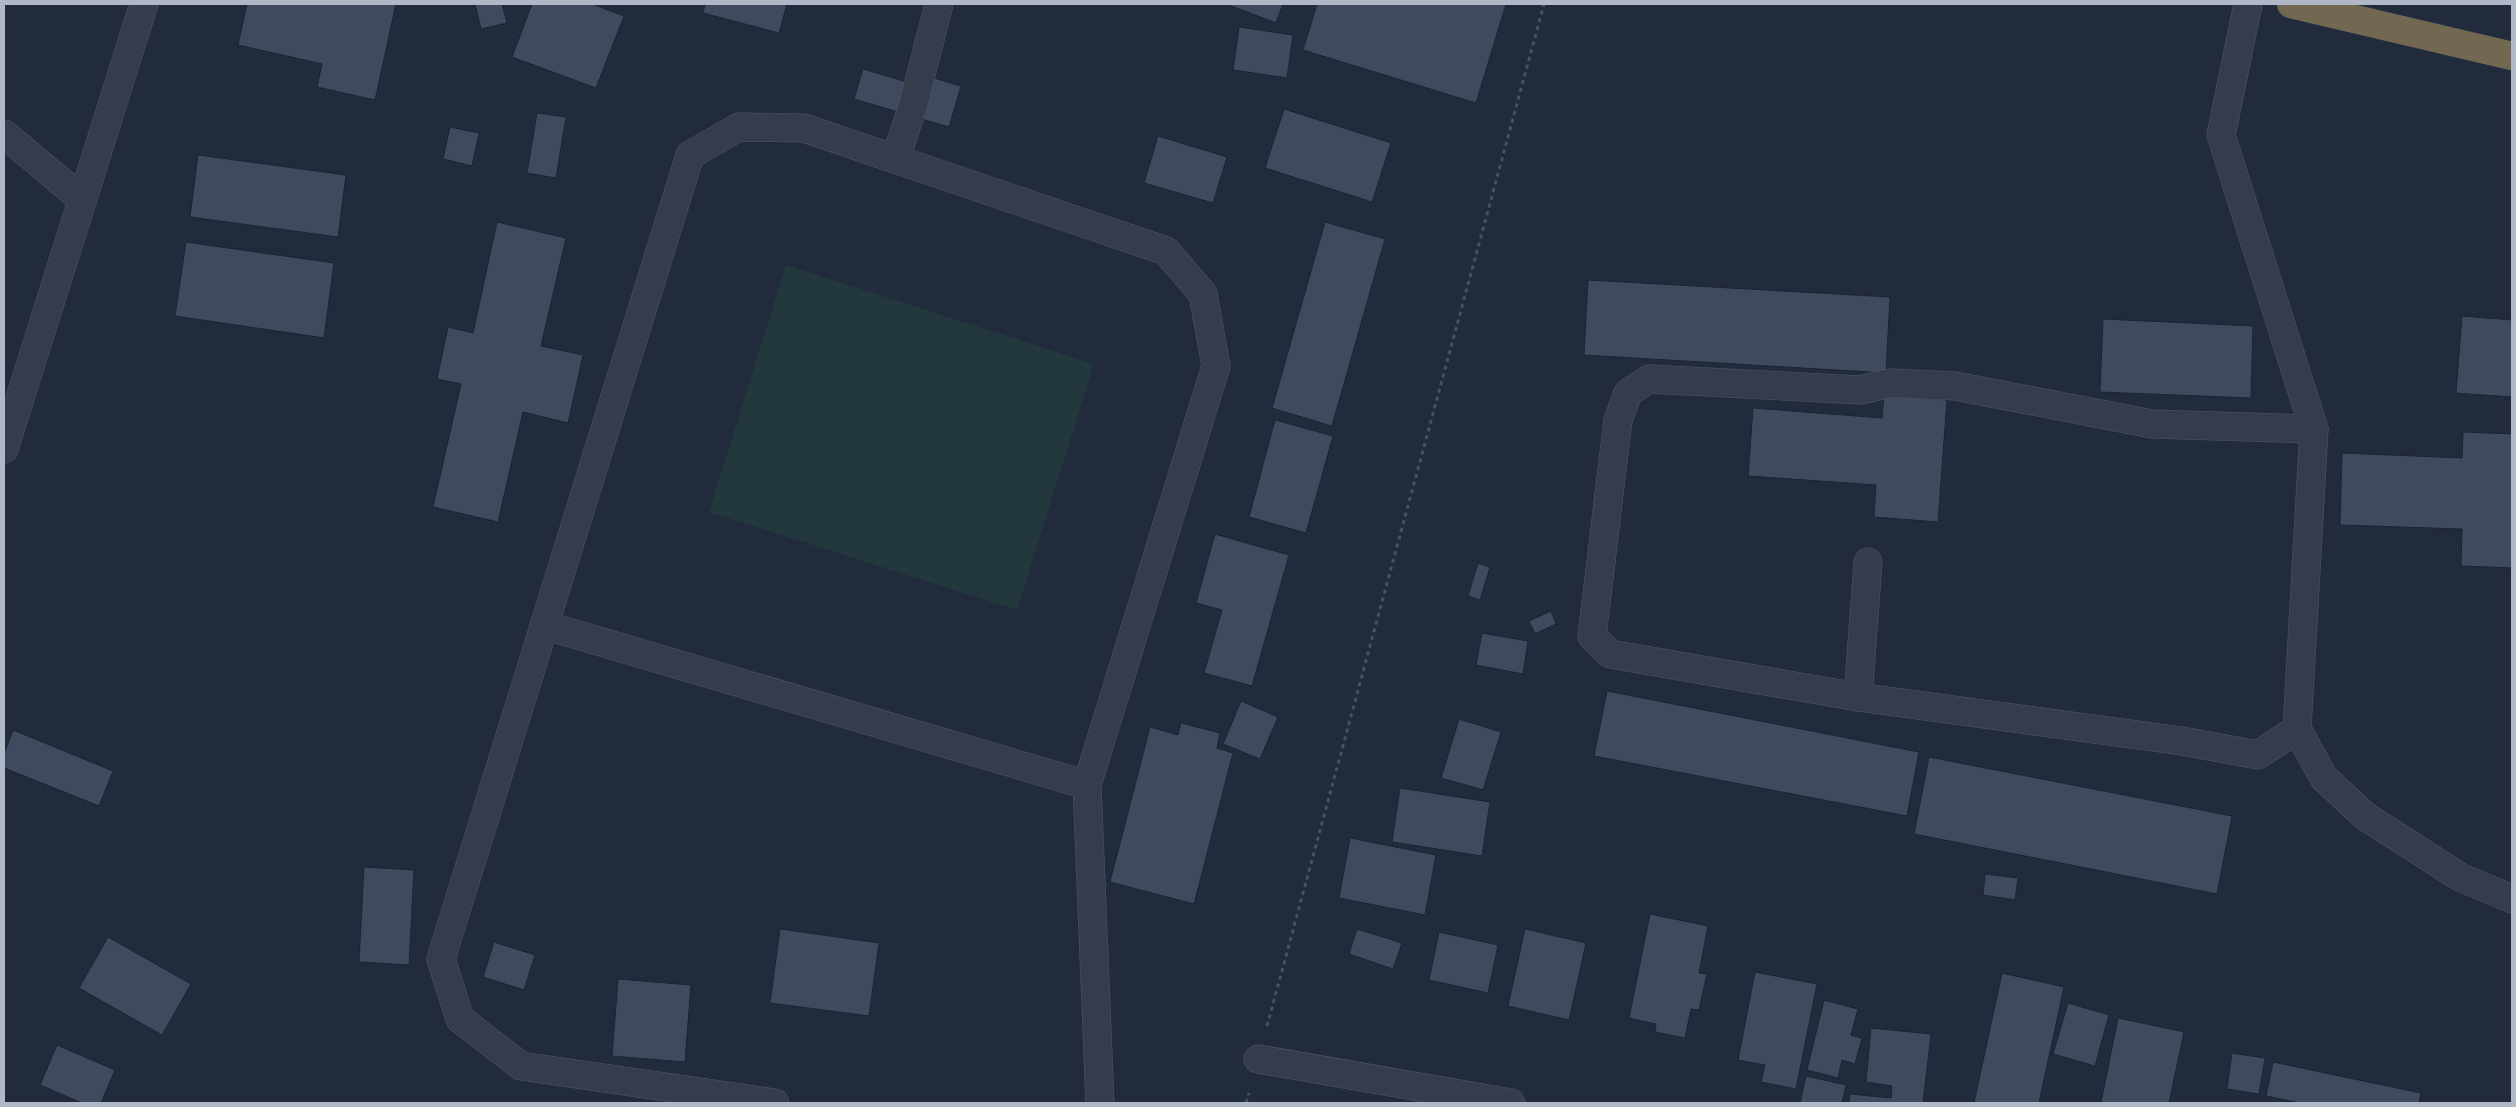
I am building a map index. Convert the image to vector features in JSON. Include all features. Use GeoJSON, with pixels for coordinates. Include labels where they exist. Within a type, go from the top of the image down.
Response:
{"type":"FeatureCollection","features":[{"type":"Feature","properties":{"kind":"highway"},"geometry":{"type":"LineString","coordinates":[[2291,4],[2512,56]]}},
{"type":"Feature","properties":{"kind":"street"},"geometry":{"type":"LineString","coordinates":[[4,449],[144,4]]}},
{"type":"Feature","properties":{"kind":"street"},"geometry":{"type":"LineString","coordinates":[[896,158],[914,102],[939,4]]}},
{"type":"Feature","properties":{"kind":"street"},"geometry":{"type":"LineString","coordinates":[[2248,4],[2221,135],[2314,429],[2296,729],[2324,778],[2365,816],[2460,877],[2512,899]]}},
{"type":"Feature","properties":{"kind":"street"},"geometry":{"type":"LineString","coordinates":[[775,1103],[521,1066],[460,1019],[441,959],[690,155],[739,127],[804,128],[1166,251],[1203,294],[1216,366],[1087,785],[1100,1103]]}},
{"type":"Feature","properties":{"kind":"street"},"geometry":{"type":"LineString","coordinates":[[4,134],[82,199]]}},
{"type":"Feature","properties":{"kind":"street"},"geometry":{"type":"LineString","coordinates":[[2296,729],[2258,755],[2182,741],[1858,697],[1610,654],[1592,636],[1618,420],[1628,393],[1649,379],[1860,390],[1891,383],[1955,386],[2152,424],[2314,429]]}},
{"type":"Feature","properties":{"kind":"street"},"geometry":{"type":"LineString","coordinates":[[1858,697],[1868,562]]}},
{"type":"Feature","properties":{"kind":"street"},"geometry":{"type":"LineString","coordinates":[[544,625],[1087,785]]}},
{"type":"Feature","properties":{"kind":"street"},"geometry":{"type":"LineString","coordinates":[[1258,1059],[1511,1103]]}},
{"type":"Feature","properties":{"kind":"path"},"geometry":{"type":"LineString","coordinates":[[1246,1103],[1544,4]]}},
{"type":"Feature","properties":{"kind":"green space"},"geometry":{"type":"Polygon","coordinates":[[[786,265],[1094,364],[1017,610],[709,512],[786,265]]]}},
{"type":"Feature","properties":{"kind":"building"},"geometry":{"type":"Polygon","coordinates":[[[247,4],[396,4],[375,100],[317,87],[322,64],[238,45],[247,4]]]}},
{"type":"Feature","properties":{"kind":"building"},"geometry":{"type":"Polygon","coordinates":[[[475,4],[502,4],[507,23],[481,29],[475,4]]]}},
{"type":"Feature","properties":{"kind":"building"},"geometry":{"type":"Polygon","coordinates":[[[532,4],[592,4],[624,16],[596,88],[512,57],[532,4]]]}},
{"type":"Feature","properties":{"kind":"building"},"geometry":{"type":"Polygon","coordinates":[[[705,4],[787,4],[779,33],[703,13],[705,4]]]}},
{"type":"Feature","properties":{"kind":"building"},"geometry":{"type":"Polygon","coordinates":[[[1226,4],[1283,4],[1276,23],[1226,4]]]}},
{"type":"Feature","properties":{"kind":"building"},"geometry":{"type":"Polygon","coordinates":[[[1317,4],[1506,4],[1476,103],[1303,50],[1317,4]]]}},
{"type":"Feature","properties":{"kind":"building"},"geometry":{"type":"Polygon","coordinates":[[[1239,27],[1293,35],[1287,78],[1233,70],[1239,27]]]}},
{"type":"Feature","properties":{"kind":"building"},"geometry":{"type":"Polygon","coordinates":[[[863,69],[914,84],[917,73],[961,86],[949,127],[854,99],[863,69]]]}},
{"type":"Feature","properties":{"kind":"building"},"geometry":{"type":"Polygon","coordinates":[[[1284,109],[1391,143],[1372,202],[1265,168],[1284,109]]]}},
{"type":"Feature","properties":{"kind":"building"},"geometry":{"type":"Polygon","coordinates":[[[537,113],[566,117],[556,178],[527,173],[537,113]]]}},
{"type":"Feature","properties":{"kind":"building"},"geometry":{"type":"Polygon","coordinates":[[[450,127],[479,133],[472,166],[443,159],[450,127]]]}},
{"type":"Feature","properties":{"kind":"building"},"geometry":{"type":"Polygon","coordinates":[[[1158,136],[1227,157],[1213,203],[1144,183],[1158,136]]]}},
{"type":"Feature","properties":{"kind":"building"},"geometry":{"type":"Polygon","coordinates":[[[198,155],[346,175],[338,237],[190,217],[198,155]]]}},
{"type":"Feature","properties":{"kind":"building"},"geometry":{"type":"Polygon","coordinates":[[[497,222],[566,238],[541,346],[583,355],[568,423],[523,412],[498,522],[433,507],[461,384],[437,379],[448,327],[473,333],[497,222]]]}},
{"type":"Feature","properties":{"kind":"building"},"geometry":{"type":"Polygon","coordinates":[[[1325,222],[1385,239],[1332,426],[1272,408],[1325,222]]]}},
{"type":"Feature","properties":{"kind":"building"},"geometry":{"type":"Polygon","coordinates":[[[186,242],[334,263],[324,338],[175,316],[186,242]]]}},
{"type":"Feature","properties":{"kind":"building"},"geometry":{"type":"Polygon","coordinates":[[[1588,280],[1890,297],[1886,373],[1584,355],[1588,280]]]}},
{"type":"Feature","properties":{"kind":"building"},"geometry":{"type":"Polygon","coordinates":[[[2462,316],[2512,320],[2512,397],[2456,393],[2462,316]]]}},
{"type":"Feature","properties":{"kind":"building"},"geometry":{"type":"Polygon","coordinates":[[[2103,319],[2253,326],[2251,398],[2100,392],[2103,319]]]}},
{"type":"Feature","properties":{"kind":"building"},"geometry":{"type":"Polygon","coordinates":[[[1884,395],[1947,400],[1938,522],[1874,517],[1876,485],[1748,476],[1753,408],[1882,418],[1884,395]]]}},
{"type":"Feature","properties":{"kind":"building"},"geometry":{"type":"Polygon","coordinates":[[[1275,420],[1333,436],[1306,533],[1249,517],[1275,420]]]}},
{"type":"Feature","properties":{"kind":"building"},"geometry":{"type":"Polygon","coordinates":[[[2463,432],[2512,434],[2512,568],[2461,566],[2462,529],[2340,525],[2342,453],[2462,458],[2463,432]]]}},
{"type":"Feature","properties":{"kind":"building"},"geometry":{"type":"Polygon","coordinates":[[[1215,534],[1289,555],[1252,686],[1204,673],[1222,610],[1196,603],[1215,534]]]}},
{"type":"Feature","properties":{"kind":"building"},"geometry":{"type":"Polygon","coordinates":[[[1478,563],[1490,567],[1480,600],[1468,596],[1478,563]]]}},
{"type":"Feature","properties":{"kind":"building"},"geometry":{"type":"Polygon","coordinates":[[[1551,611],[1556,624],[1535,634],[1529,621],[1551,611]]]}},
{"type":"Feature","properties":{"kind":"building"},"geometry":{"type":"Polygon","coordinates":[[[1482,633],[1528,641],[1523,674],[1476,665],[1482,633]]]}},
{"type":"Feature","properties":{"kind":"building"},"geometry":{"type":"Polygon","coordinates":[[[1607,691],[1919,752],[1907,816],[1594,756],[1607,691]]]}},
{"type":"Feature","properties":{"kind":"building"},"geometry":{"type":"Polygon","coordinates":[[[1241,701],[1278,717],[1260,759],[1223,744],[1241,701]]]}},
{"type":"Feature","properties":{"kind":"building"},"geometry":{"type":"Polygon","coordinates":[[[1459,719],[1501,732],[1483,790],[1441,778],[1459,719]]]}},
{"type":"Feature","properties":{"kind":"building"},"geometry":{"type":"Polygon","coordinates":[[[1181,723],[1220,733],[1217,748],[1233,753],[1194,904],[1110,882],[1150,727],[1178,735],[1181,723]]]}},
{"type":"Feature","properties":{"kind":"building"},"geometry":{"type":"Polygon","coordinates":[[[13,730],[113,771],[99,806],[4,768],[4,754],[13,730]]]}},
{"type":"Feature","properties":{"kind":"building"},"geometry":{"type":"Polygon","coordinates":[[[1929,757],[2232,816],[2217,894],[1914,834],[1929,757]]]}},
{"type":"Feature","properties":{"kind":"building"},"geometry":{"type":"Polygon","coordinates":[[[1400,788],[1490,802],[1482,856],[1392,842],[1400,788]]]}},
{"type":"Feature","properties":{"kind":"building"},"geometry":{"type":"Polygon","coordinates":[[[1350,838],[1436,855],[1425,915],[1339,898],[1350,838]]]}},
{"type":"Feature","properties":{"kind":"building"},"geometry":{"type":"Polygon","coordinates":[[[364,867],[414,870],[409,965],[359,962],[364,867]]]}},
{"type":"Feature","properties":{"kind":"building"},"geometry":{"type":"Polygon","coordinates":[[[1985,874],[2018,878],[2015,900],[1983,895],[1985,874]]]}},
{"type":"Feature","properties":{"kind":"building"},"geometry":{"type":"Polygon","coordinates":[[[1650,914],[1708,926],[1699,973],[1707,974],[1699,1010],[1691,1009],[1685,1038],[1655,1032],[1656,1024],[1629,1018],[1650,914]]]}},
{"type":"Feature","properties":{"kind":"building"},"geometry":{"type":"Polygon","coordinates":[[[780,929],[879,943],[869,1016],[770,1003],[780,929]]]}},
{"type":"Feature","properties":{"kind":"building"},"geometry":{"type":"Polygon","coordinates":[[[1357,929],[1402,943],[1393,969],[1349,954],[1357,929]]]}},
{"type":"Feature","properties":{"kind":"building"},"geometry":{"type":"Polygon","coordinates":[[[1525,929],[1586,943],[1569,1020],[1508,1006],[1525,929]]]}},
{"type":"Feature","properties":{"kind":"building"},"geometry":{"type":"Polygon","coordinates":[[[1439,932],[1498,945],[1488,993],[1429,980],[1439,932]]]}},
{"type":"Feature","properties":{"kind":"building"},"geometry":{"type":"Polygon","coordinates":[[[108,937],[191,984],[162,1035],[79,988],[108,937]]]}},
{"type":"Feature","properties":{"kind":"building"},"geometry":{"type":"Polygon","coordinates":[[[494,942],[535,955],[524,990],[483,977],[494,942]]]}},
{"type":"Feature","properties":{"kind":"building"},"geometry":{"type":"Polygon","coordinates":[[[1755,972],[1817,984],[1796,1089],[1761,1082],[1765,1065],[1738,1060],[1755,972]]]}},
{"type":"Feature","properties":{"kind":"building"},"geometry":{"type":"Polygon","coordinates":[[[2002,973],[2064,987],[2039,1103],[1974,1103],[2002,973]]]}},
{"type":"Feature","properties":{"kind":"building"},"geometry":{"type":"Polygon","coordinates":[[[618,979],[691,985],[685,1062],[612,1056],[618,979]]]}},
{"type":"Feature","properties":{"kind":"building"},"geometry":{"type":"Polygon","coordinates":[[[1824,1000],[1858,1009],[1851,1035],[1862,1038],[1855,1064],[1842,1060],[1838,1078],[1807,1070],[1824,1000]]]}},
{"type":"Feature","properties":{"kind":"building"},"geometry":{"type":"Polygon","coordinates":[[[2068,1003],[2109,1015],[2095,1066],[2053,1054],[2068,1003]]]}},
{"type":"Feature","properties":{"kind":"building"},"geometry":{"type":"Polygon","coordinates":[[[2118,1018],[2184,1032],[2169,1103],[2101,1103],[2118,1018]]]}},
{"type":"Feature","properties":{"kind":"building"},"geometry":{"type":"Polygon","coordinates":[[[1871,1028],[1931,1034],[1923,1103],[1849,1103],[1850,1094],[1891,1098],[1892,1086],[1866,1082],[1871,1028]]]}},
{"type":"Feature","properties":{"kind":"building"},"geometry":{"type":"Polygon","coordinates":[[[57,1045],[115,1070],[101,1103],[82,1103],[40,1085],[57,1045]]]}},
{"type":"Feature","properties":{"kind":"building"},"geometry":{"type":"Polygon","coordinates":[[[2232,1053],[2265,1058],[2259,1094],[2227,1089],[2232,1053]]]}},
{"type":"Feature","properties":{"kind":"building"},"geometry":{"type":"Polygon","coordinates":[[[2273,1062],[2421,1093],[2419,1103],[2300,1103],[2266,1096],[2273,1062]]]}},
{"type":"Feature","properties":{"kind":"building"},"geometry":{"type":"Polygon","coordinates":[[[1806,1076],[1846,1085],[1842,1103],[1800,1103],[1806,1076]]]}}]}
